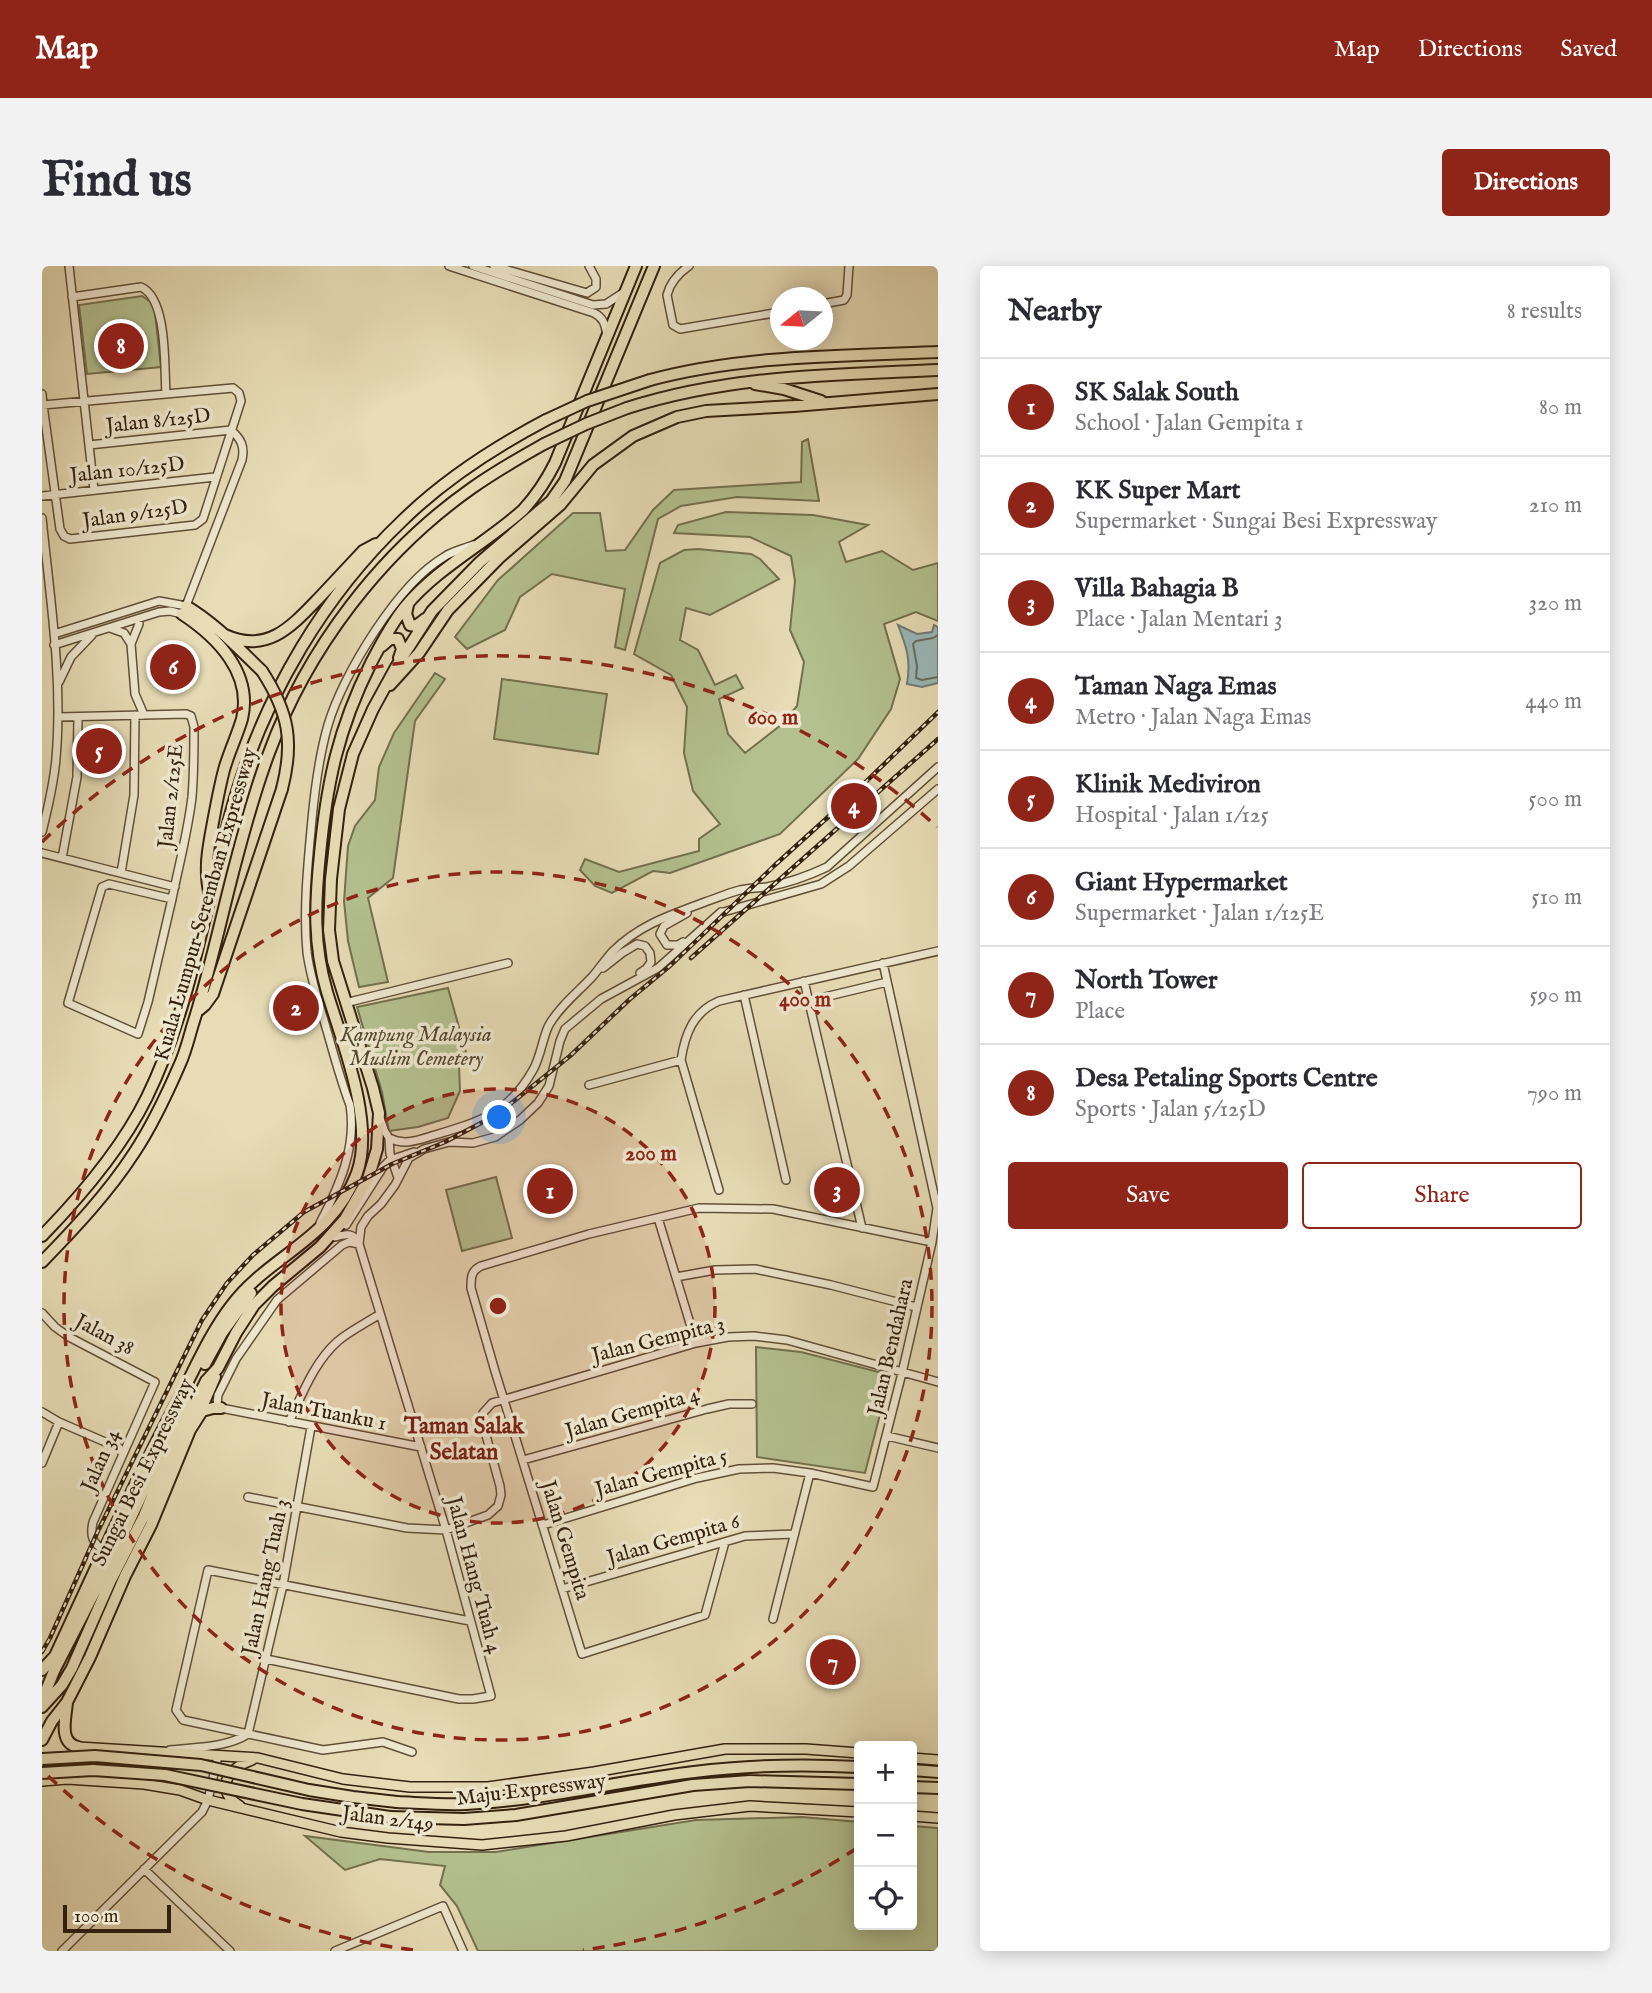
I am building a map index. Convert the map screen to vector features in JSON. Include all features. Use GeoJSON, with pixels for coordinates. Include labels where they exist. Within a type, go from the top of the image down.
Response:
{"type":"FeatureCollection","features":[{"type":"Feature","properties":{"kind":"highway","name":"Sungai Besi Expressway"},"geometry":{"type":"LineString","coordinates":[[42,1670],[55,1656],[109,1552],[170,1413],[218,1325],[240,1295],[326,1223],[344,1199],[358,1171],[362,1138],[359,1100],[324,979],[317,942],[315,900],[332,763],[346,717],[378,649],[391,626],[410,602],[443,572],[523,510],[545,481],[555,463],[636,266]]}},
{"type":"Feature","properties":{"kind":"highway","name":"Sungai Besi Expressway"},"geometry":{"type":"LineString","coordinates":[[42,1707],[62,1685],[72,1668],[206,1381],[218,1368],[254,1305],[320,1247],[345,1219],[369,1179],[377,1149],[379,1113],[333,961],[329,930],[339,809],[353,754],[396,667],[432,611],[480,562],[551,501],[565,481],[654,266]]}},
{"type":"Feature","properties":{"kind":"highway","name":"Kuala Lumpur–Seremban Expressway"},"geometry":{"type":"LineString","coordinates":[[42,1236],[86,1187],[131,1126],[147,1098],[169,1044],[235,799],[250,752],[270,707],[327,609],[403,519],[472,464],[505,442],[587,401],[650,380],[710,367],[790,358],[938,352]]}},
{"type":"Feature","properties":{"kind":"highway","name":"Kuala Lumpur–Seremban Expressway"},"geometry":{"type":"LineString","coordinates":[[42,1262],[94,1206],[139,1146],[181,1062],[210,969],[234,869],[269,752],[290,705],[318,654],[379,571],[425,526],[471,488],[544,444],[628,408],[674,394],[742,382],[938,370]]}},
{"type":"Feature","properties":{"kind":"highway"},"geometry":{"type":"LineString","coordinates":[[742,382],[784,388],[827,403]]}},
{"type":"Feature","properties":{"kind":"highway"},"geometry":{"type":"LineString","coordinates":[[381,695],[419,653],[448,610],[499,558],[560,505],[593,466],[620,444],[661,423],[693,413],[938,394]]}},
{"type":"Feature","properties":{"kind":"highway"},"geometry":{"type":"LineString","coordinates":[[225,635],[251,641],[281,634],[301,617],[363,551],[382,542]]}},
{"type":"Feature","properties":{"kind":"highway"},"geometry":{"type":"LineString","coordinates":[[410,602],[406,614],[410,625],[421,623],[432,611]]}},
{"type":"Feature","properties":{"kind":"highway"},"geometry":{"type":"LineString","coordinates":[[184,610],[225,635],[262,671],[284,713],[289,737],[289,764],[282,789],[213,993],[197,1012]]}},
{"type":"Feature","properties":{"kind":"highway"},"geometry":{"type":"LineString","coordinates":[[184,610],[231,659],[243,692],[242,719],[222,778],[206,861],[210,899]]}},
{"type":"Feature","properties":{"kind":"highway"},"geometry":{"type":"LineString","coordinates":[[378,649],[390,639],[400,641],[402,649],[396,667]]}},
{"type":"Feature","properties":{"kind":"highway"},"geometry":{"type":"LineString","coordinates":[[42,1740],[47,1724],[67,1702],[90,1657],[125,1576],[151,1525],[218,1368]]}},
{"type":"Feature","properties":{"kind":"highway"},"geometry":{"type":"LineString","coordinates":[[198,1417],[207,1409],[219,1407],[211,1394],[211,1387]]}},
{"type":"Feature","properties":{"kind":"highway"},"geometry":{"type":"LineString","coordinates":[[125,1576],[144,1516]]}},
{"type":"Feature","properties":{"kind":"highway"},"geometry":{"type":"LineString","coordinates":[[42,1700],[109,1552]]}},
{"type":"Feature","properties":{"kind":"highway"},"geometry":{"type":"LineString","coordinates":[[42,1688],[55,1656]]}},
{"type":"Feature","properties":{"kind":"highway"},"geometry":{"type":"LineString","coordinates":[[67,1702],[64,1730],[69,1743],[78,1747]]}},
{"type":"Feature","properties":{"kind":"highway","name":"Maju Expressway"},"geometry":{"type":"LineString","coordinates":[[42,1759],[95,1756],[201,1765],[309,1790],[397,1802],[439,1804],[518,1799],[729,1768],[768,1765],[854,1767]]}},
{"type":"Feature","properties":{"kind":"highway","name":"Maju Expressway"},"geometry":{"type":"LineString","coordinates":[[42,1773],[93,1770],[165,1775],[302,1804],[390,1817],[464,1819],[516,1815],[693,1785],[750,1781],[854,1784]]}},
{"type":"Feature","properties":{"kind":"highway"},"geometry":{"type":"LineString","coordinates":[[917,1770],[938,1772]]}},
{"type":"Feature","properties":{"kind":"highway"},"geometry":{"type":"LineString","coordinates":[[917,1787],[938,1788]]}},
{"type":"Feature","properties":{"kind":"main road","name":"Jalan 2/149"},"geometry":{"type":"LineString","coordinates":[[78,1747],[258,1758],[343,1779],[410,1787],[488,1787],[725,1749],[806,1749],[854,1753]]}},
{"type":"Feature","properties":{"kind":"main road"},"geometry":{"type":"LineString","coordinates":[[244,1809],[227,1796],[227,1779],[233,1769],[258,1758]]}},
{"type":"Feature","properties":{"kind":"main road"},"geometry":{"type":"LineString","coordinates":[[917,1758],[938,1760]]}},
{"type":"Feature","properties":{"kind":"main road","name":"Jalan 2/149"},"geometry":{"type":"LineString","coordinates":[[42,1781],[67,1779],[145,1784],[180,1790],[208,1800],[341,1832],[482,1845],[566,1836],[674,1815],[750,1806],[854,1812]]}},
{"type":"Feature","properties":{"kind":"main road"},"geometry":{"type":"LineString","coordinates":[[917,1816],[938,1818]]}},
{"type":"Feature","properties":{"kind":"street"},"geometry":{"type":"LineString","coordinates":[[69,266],[94,490]]}},
{"type":"Feature","properties":{"kind":"street"},"geometry":{"type":"LineString","coordinates":[[449,266],[594,313],[601,317],[605,324],[607,336]]}},
{"type":"Feature","properties":{"kind":"street"},"geometry":{"type":"LineString","coordinates":[[473,266],[593,305],[606,304],[626,289]]}},
{"type":"Feature","properties":{"kind":"street"},"geometry":{"type":"LineString","coordinates":[[494,266],[587,293],[593,292],[596,287],[596,279],[589,266]]}},
{"type":"Feature","properties":{"kind":"street"},"geometry":{"type":"LineString","coordinates":[[689,266],[679,274],[668,290],[673,325],[676,328],[770,314]]}},
{"type":"Feature","properties":{"kind":"street"},"geometry":{"type":"LineString","coordinates":[[833,302],[844,300],[847,296],[849,266]]}},
{"type":"Feature","properties":{"kind":"street"},"geometry":{"type":"LineString","coordinates":[[43,405],[166,394],[161,320],[151,294],[141,287],[72,297]]}},
{"type":"Feature","properties":{"kind":"street","name":"Jalan 9/125D"},"geometry":{"type":"LineString","coordinates":[[55,494],[60,529],[64,536],[70,539],[195,525],[203,519],[241,401],[239,393],[233,388],[166,394]]}},
{"type":"Feature","properties":{"kind":"street"},"geometry":{"type":"LineString","coordinates":[[42,394],[55,494]]}},
{"type":"Feature","properties":{"kind":"street"},"geometry":{"type":"LineString","coordinates":[[184,610],[242,460],[242,441],[231,430]]}},
{"type":"Feature","properties":{"kind":"street","name":"Jalan 8/125D"},"geometry":{"type":"LineString","coordinates":[[89,446],[231,430]]}},
{"type":"Feature","properties":{"kind":"street","name":"Jalan 10/125D"},"geometry":{"type":"LineString","coordinates":[[42,496],[215,477]]}},
{"type":"Feature","properties":{"kind":"street"},"geometry":{"type":"LineString","coordinates":[[42,518],[58,682],[56,760],[42,832]]}},
{"type":"Feature","properties":{"kind":"street"},"geometry":{"type":"LineString","coordinates":[[315,1233],[332,1199],[350,1149],[352,1119],[312,978],[306,932],[309,845],[320,758],[329,723],[348,677],[369,639],[399,599],[423,573],[445,556],[486,540]]}},
{"type":"Feature","properties":{"kind":"street"},"geometry":{"type":"LineString","coordinates":[[54,634],[159,601],[184,610]]}},
{"type":"Feature","properties":{"kind":"street"},"geometry":{"type":"LineString","coordinates":[[54,645],[159,612],[184,610]]}},
{"type":"Feature","properties":{"kind":"street"},"geometry":{"type":"LineString","coordinates":[[125,715],[133,704],[135,694],[131,644],[139,624]]}},
{"type":"Feature","properties":{"kind":"street"},"geometry":{"type":"LineString","coordinates":[[108,628],[124,633],[131,644]]}},
{"type":"Feature","properties":{"kind":"street"},"geometry":{"type":"LineString","coordinates":[[58,682],[71,657],[95,632]]}},
{"type":"Feature","properties":{"kind":"street"},"geometry":{"type":"LineString","coordinates":[[135,694],[144,715]]}},
{"type":"Feature","properties":{"kind":"street","name":"Jalan 2/125E"},"geometry":{"type":"LineString","coordinates":[[58,717],[186,714],[191,716],[193,721],[194,749],[191,798],[175,887],[148,1002],[138,1034],[68,1003],[102,887],[109,884],[172,899]]}},
{"type":"Feature","properties":{"kind":"street"},"geometry":{"type":"LineString","coordinates":[[121,873],[134,795],[135,715]]}},
{"type":"Feature","properties":{"kind":"street"},"geometry":{"type":"LineString","coordinates":[[62,858],[77,777],[78,717]]}},
{"type":"Feature","properties":{"kind":"street"},"geometry":{"type":"LineString","coordinates":[[592,977],[611,953],[631,935],[660,918],[740,890],[769,887],[805,878],[827,867],[938,766]]}},
{"type":"Feature","properties":{"kind":"street"},"geometry":{"type":"LineString","coordinates":[[709,901],[664,926],[660,934],[663,941],[667,945],[678,945],[721,912],[821,884],[849,866],[938,789]]}},
{"type":"Feature","properties":{"kind":"street"},"geometry":{"type":"LineString","coordinates":[[42,853],[175,887]]}},
{"type":"Feature","properties":{"kind":"street"},"geometry":{"type":"LineString","coordinates":[[620,987],[658,968],[721,912]]}},
{"type":"Feature","properties":{"kind":"street"},"geometry":{"type":"LineString","coordinates":[[335,1237],[358,1209],[383,1167],[392,1159],[449,1142],[473,1143],[495,1137],[520,1120],[538,1103],[549,1086],[565,1029],[601,999],[646,969],[651,962],[650,953],[645,946],[637,944],[622,953],[592,977],[561,1008],[548,1027],[534,1069],[507,1103],[488,1117],[474,1123],[407,1143],[392,1140]]}},
{"type":"Feature","properties":{"kind":"street"},"geometry":{"type":"LineString","coordinates":[[719,1190],[681,1060],[687,1032],[700,1012],[719,1001],[938,951]]}},
{"type":"Feature","properties":{"kind":"street"},"geometry":{"type":"LineString","coordinates":[[345,1003],[508,963]]}},
{"type":"Feature","properties":{"kind":"street","name":"Jalan Bendahara"},"geometry":{"type":"LineString","coordinates":[[873,1487],[902,1373],[932,1242],[937,1208],[883,963]]}},
{"type":"Feature","properties":{"kind":"street"},"geometry":{"type":"LineString","coordinates":[[804,981],[862,1228]]}},
{"type":"Feature","properties":{"kind":"street"},"geometry":{"type":"LineString","coordinates":[[808,1001],[887,982]]}},
{"type":"Feature","properties":{"kind":"street"},"geometry":{"type":"LineString","coordinates":[[744,995],[786,1180]]}},
{"type":"Feature","properties":{"kind":"street"},"geometry":{"type":"LineString","coordinates":[[589,1085],[681,1060]]}},
{"type":"Feature","properties":{"kind":"street"},"geometry":{"type":"LineString","coordinates":[[379,1113],[384,1130],[392,1140],[392,1159],[398,1178]]}},
{"type":"Feature","properties":{"kind":"street"},"geometry":{"type":"LineString","coordinates":[[359,1244],[361,1227],[368,1216],[388,1195],[409,1158],[424,1149]]}},
{"type":"Feature","properties":{"kind":"street"},"geometry":{"type":"LineString","coordinates":[[929,1173],[938,1169]]}},
{"type":"Feature","properties":{"kind":"street"},"geometry":{"type":"LineString","coordinates":[[696,1343],[658,1218],[699,1208],[773,1209],[932,1242]]}},
{"type":"Feature","properties":{"kind":"street","name":"Jalan Gempita"},"geometry":{"type":"LineString","coordinates":[[658,1218],[589,1234],[481,1266],[471,1274],[471,1288],[582,1654],[704,1616],[725,1542]]}},
{"type":"Feature","properties":{"kind":"street"},"geometry":{"type":"LineString","coordinates":[[320,1247],[343,1234],[356,1238],[359,1244]]}},
{"type":"Feature","properties":{"kind":"street"},"geometry":{"type":"LineString","coordinates":[[219,1407],[218,1395],[236,1359],[277,1300],[342,1245],[349,1242],[359,1244]]}},
{"type":"Feature","properties":{"kind":"street","name":"Jalan Hang Tuah 4"},"geometry":{"type":"LineString","coordinates":[[266,1659],[459,1699],[491,1696],[446,1530],[359,1244]]}},
{"type":"Feature","properties":{"kind":"street"},"geometry":{"type":"LineString","coordinates":[[676,1276],[715,1270],[755,1269],[916,1307]]}},
{"type":"Feature","properties":{"kind":"street","name":"Jalan 38"},"geometry":{"type":"LineString","coordinates":[[42,1313],[55,1328],[69,1337],[155,1382]]}},
{"type":"Feature","properties":{"kind":"street"},"geometry":{"type":"LineString","coordinates":[[289,1422],[310,1379],[326,1354],[339,1340],[380,1314]]}},
{"type":"Feature","properties":{"kind":"street","name":"Jalan Gempita 3"},"geometry":{"type":"LineString","coordinates":[[504,1399],[696,1343],[728,1337],[754,1336],[787,1340],[938,1382]]}},
{"type":"Feature","properties":{"kind":"street","name":"Jalan 34"},"geometry":{"type":"LineString","coordinates":[[109,1552],[93,1542],[90,1535],[93,1522],[155,1382]]}},
{"type":"Feature","properties":{"kind":"street"},"geometry":{"type":"LineString","coordinates":[[248,1497],[407,1528],[446,1530],[488,1515],[498,1506],[501,1495],[482,1421],[483,1413],[492,1403],[504,1399]]}},
{"type":"Feature","properties":{"kind":"street","name":"Jalan Gempita 4"},"geometry":{"type":"LineString","coordinates":[[523,1460],[707,1409],[729,1404],[752,1404]]}},
{"type":"Feature","properties":{"kind":"street","name":"Jalan Tuanku 1"},"geometry":{"type":"LineString","coordinates":[[219,1407],[421,1447]]}},
{"type":"Feature","properties":{"kind":"street"},"geometry":{"type":"LineString","coordinates":[[42,1412],[119,1448],[122,1453]]}},
{"type":"Feature","properties":{"kind":"street"},"geometry":{"type":"LineString","coordinates":[[42,1464],[59,1422]]}},
{"type":"Feature","properties":{"kind":"street","name":"Jalan Hang Tuah 3"},"geometry":{"type":"LineString","coordinates":[[247,1734],[283,1585],[312,1427]]}},
{"type":"Feature","properties":{"kind":"street"},"geometry":{"type":"LineString","coordinates":[[887,1436],[938,1448]]}},
{"type":"Feature","properties":{"kind":"street","name":"Jalan Gempita 5"},"geometry":{"type":"LineString","coordinates":[[543,1525],[627,1498],[727,1471],[773,1468],[873,1487]]}},
{"type":"Feature","properties":{"kind":"street"},"geometry":{"type":"LineString","coordinates":[[773,1619],[810,1473]]}},
{"type":"Feature","properties":{"kind":"street","name":"Jalan Gempita 6"},"geometry":{"type":"LineString","coordinates":[[562,1589],[752,1535],[794,1534]]}},
{"type":"Feature","properties":{"kind":"street"},"geometry":{"type":"LineString","coordinates":[[412,1752],[383,1742],[323,1750],[183,1720],[176,1710],[208,1570],[470,1621]]}},
{"type":"Feature","properties":{"kind":"street"},"geometry":{"type":"LineString","coordinates":[[142,1752],[225,1744],[239,1740],[247,1734]]}},
{"type":"Feature","properties":{"kind":"street"},"geometry":{"type":"LineString","coordinates":[[62,1951],[202,1812],[208,1800],[218,1755]]}},
{"type":"Feature","properties":{"kind":"street"},"geometry":{"type":"LineString","coordinates":[[144,1868],[230,1951]]}},
{"type":"Feature","properties":{"kind":"street"},"geometry":{"type":"LineString","coordinates":[[335,1951],[443,1906],[463,1951]]}},
{"type":"Feature","properties":{"kind":"green space"},"geometry":{"type":"Polygon","coordinates":[[[142,296],[154,304],[161,367],[87,374],[79,305],[142,296]]]}},
{"type":"Feature","properties":{"kind":"green space"},"geometry":{"type":"Polygon","coordinates":[[[808,439],[819,501],[737,497],[681,506],[658,519],[625,650],[615,647],[625,589],[552,574],[520,597],[505,630],[467,649],[455,637],[498,580],[573,513],[600,513],[606,551],[625,550],[653,510],[674,490],[801,482],[802,442],[808,439]]]}},
{"type":"Feature","properties":{"kind":"green space"},"geometry":{"type":"Polygon","coordinates":[[[726,512],[813,515],[868,525],[839,542],[846,562],[882,551],[913,570],[938,563],[938,621],[916,612],[884,624],[900,679],[891,709],[858,759],[780,834],[670,873],[653,871],[612,893],[595,886],[580,870],[585,859],[619,872],[699,851],[699,839],[720,824],[693,791],[684,753],[687,707],[671,675],[634,654],[660,563],[684,550],[698,549],[751,554],[760,559],[779,579],[710,615],[686,608],[680,640],[698,650],[715,685],[736,675],[743,688],[719,699],[728,734],[745,753],[781,725],[797,706],[804,662],[790,630],[795,581],[791,556],[750,537],[674,533],[678,525],[726,512]]]}},
{"type":"Feature","properties":{"kind":"green space"},"geometry":{"type":"Polygon","coordinates":[[[435,673],[445,679],[415,721],[393,878],[368,898],[388,982],[359,987],[348,941],[344,901],[348,846],[355,826],[375,800],[379,767],[394,733],[435,673]]]}},
{"type":"Feature","properties":{"kind":"green space"},"geometry":{"type":"Polygon","coordinates":[[[502,679],[607,694],[598,754],[494,739],[502,679]]]}},
{"type":"Feature","properties":{"kind":"green space","name":"Kampung Malaysia Muslim Cemetery"},"geometry":{"type":"Polygon","coordinates":[[[448,988],[466,1052],[459,1064],[460,1091],[448,1118],[418,1127],[389,1131],[382,1092],[357,1007],[448,988]]]}},
{"type":"Feature","properties":{"kind":"green space"},"geometry":{"type":"Polygon","coordinates":[[[496,1177],[512,1238],[462,1251],[446,1190],[496,1177]]]}},
{"type":"Feature","properties":{"kind":"green space"},"geometry":{"type":"Polygon","coordinates":[[[756,1347],[801,1352],[890,1375],[865,1473],[757,1457],[756,1347]]]}},
{"type":"Feature","properties":{"kind":"green space"},"geometry":{"type":"Polygon","coordinates":[[[802,1817],[854,1822],[854,1930],[917,1930],[917,1826],[938,1828],[938,1951],[478,1951],[457,1906],[440,1885],[445,1866],[380,1859],[345,1870],[305,1836],[429,1852],[496,1852],[696,1820],[802,1817]]]}},
{"type":"Feature","properties":{"kind":"water"},"geometry":{"type":"Polygon","coordinates":[[[898,625],[917,634],[932,632],[934,625],[938,627],[938,683],[922,687],[907,684],[907,654],[898,625]]]}},
{"type":"Feature","properties":{"kind":"railway"},"geometry":{"type":"LineString","coordinates":[[42,1652],[97,1533],[202,1320],[227,1283],[253,1255],[304,1212],[392,1164],[445,1142],[498,1114],[570,1056],[630,999],[671,965],[938,712]]}},
{"type":"Feature","properties":{"kind":"railway"},"geometry":{"type":"LineString","coordinates":[[691,958],[938,739]]}},
{"type":"Feature","properties":{"kind":"place","name":"Desa Petaling Sports Centre"},"geometry":{"type":"Point","coordinates":[121,346]}},
{"type":"Feature","properties":{"kind":"place","name":"Giant Hypermarket"},"geometry":{"type":"Point","coordinates":[173,667]}},
{"type":"Feature","properties":{"kind":"place","name":"Klinik Mediviron"},"geometry":{"type":"Point","coordinates":[99,751]}},
{"type":"Feature","properties":{"kind":"place","name":"Taman Naga Emas"},"geometry":{"type":"Point","coordinates":[854,806]}},
{"type":"Feature","properties":{"kind":"place","name":"KK Super Mart"},"geometry":{"type":"Point","coordinates":[296,1008]}},
{"type":"Feature","properties":{"kind":"place","name":"Villa Bahagia B"},"geometry":{"type":"Point","coordinates":[837,1190]}},
{"type":"Feature","properties":{"kind":"place","name":"SK Salak South"},"geometry":{"type":"Point","coordinates":[550,1191]}},
{"type":"Feature","properties":{"kind":"place","name":"North Tower"},"geometry":{"type":"Point","coordinates":[833,1662]}},
{"type":"Feature","properties":{"kind":"district","name":"Taman Salak Selatan"},"geometry":{"type":"Point","coordinates":[464,1438]}}]}
